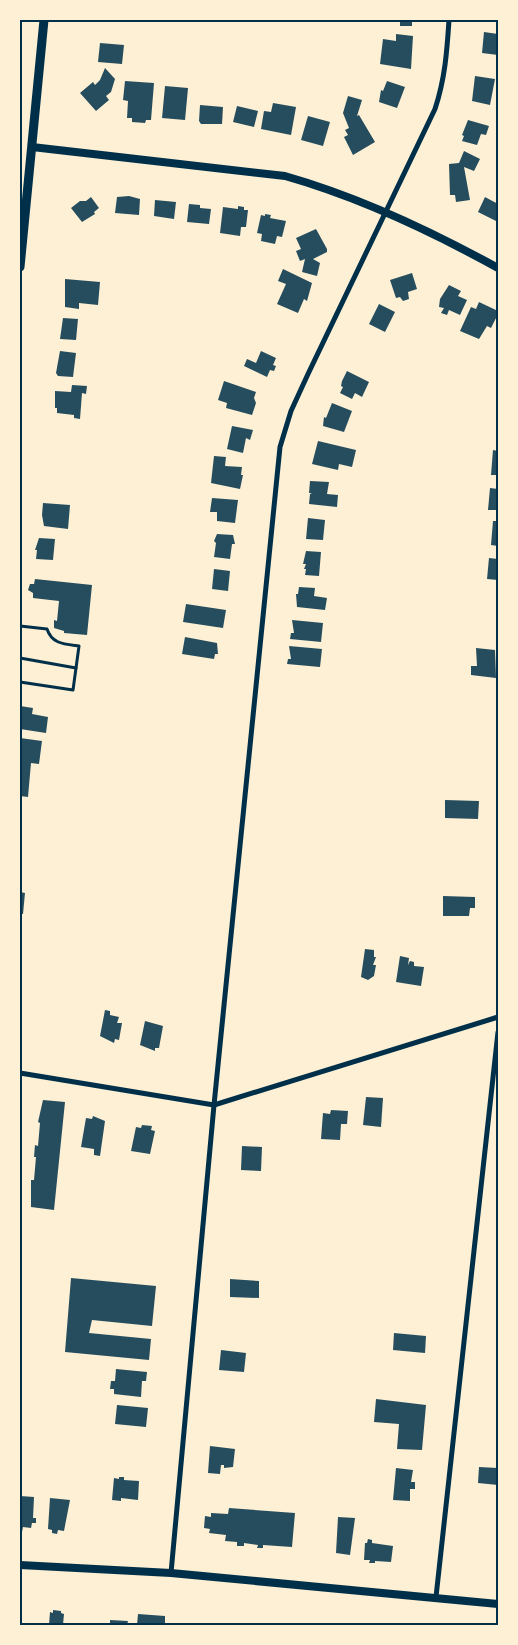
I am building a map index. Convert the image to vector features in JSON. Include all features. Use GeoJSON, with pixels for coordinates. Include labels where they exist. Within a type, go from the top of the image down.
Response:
{"type":"FeatureCollection","features":[{"type":"Feature","properties":{"kind":"main road"},"geometry":{"type":"LineString","coordinates":[[20,267],[44,20]]}},
{"type":"Feature","properties":{"kind":"street"},"geometry":{"type":"LineString","coordinates":[[171,1573],[214,1105],[280,447],[291,411],[435,109],[442,88],[449,20]]}},
{"type":"Feature","properties":{"kind":"street"},"geometry":{"type":"LineString","coordinates":[[32,147],[285,176],[324,187],[444,239],[498,268]]}},
{"type":"Feature","properties":{"kind":"street"},"geometry":{"type":"LineString","coordinates":[[20,1073],[214,1105],[498,1017]]}},
{"type":"Feature","properties":{"kind":"street"},"geometry":{"type":"LineString","coordinates":[[436,1597],[498,1032]]}},
{"type":"Feature","properties":{"kind":"street"},"geometry":{"type":"LineString","coordinates":[[20,1565],[171,1573],[498,1604]]}},
{"type":"Feature","properties":{"kind":"lane"},"geometry":{"type":"LineString","coordinates":[[20,682],[73,690],[79,646],[58,643],[50,638],[47,629],[21,626]]}},
{"type":"Feature","properties":{"kind":"lane"},"geometry":{"type":"LineString","coordinates":[[20,658],[76,668]]}},
{"type":"Feature","properties":{"kind":"building"},"geometry":{"type":"Polygon","coordinates":[[[400,20],[412,20],[412,26],[400,26],[400,20]]]}},
{"type":"Feature","properties":{"kind":"building"},"geometry":{"type":"Polygon","coordinates":[[[484,32],[498,34],[498,55],[482,53],[484,32]]]}},
{"type":"Feature","properties":{"kind":"building"},"geometry":{"type":"Polygon","coordinates":[[[396,34],[413,36],[411,69],[380,64],[383,39],[396,41],[396,34]]]}},
{"type":"Feature","properties":{"kind":"building"},"geometry":{"type":"Polygon","coordinates":[[[100,43],[124,45],[122,64],[98,62],[100,43]]]}},
{"type":"Feature","properties":{"kind":"building"},"geometry":{"type":"Polygon","coordinates":[[[105,68],[115,79],[111,92],[106,96],[109,100],[96,111],[80,93],[93,82],[95,85],[100,80],[105,68]]]}},
{"type":"Feature","properties":{"kind":"building"},"geometry":{"type":"Polygon","coordinates":[[[475,76],[495,79],[490,105],[472,101],[475,76]]]}},
{"type":"Feature","properties":{"kind":"building"},"geometry":{"type":"Polygon","coordinates":[[[125,81],[154,83],[151,120],[146,120],[145,123],[132,122],[132,118],[127,118],[128,101],[123,100],[125,81]]]}},
{"type":"Feature","properties":{"kind":"building"},"geometry":{"type":"Polygon","coordinates":[[[387,81],[405,87],[397,108],[379,102],[381,90],[383,91],[387,81]]]}},
{"type":"Feature","properties":{"kind":"building"},"geometry":{"type":"Polygon","coordinates":[[[165,86],[188,88],[185,120],[162,118],[165,86]]]}},
{"type":"Feature","properties":{"kind":"building"},"geometry":{"type":"Polygon","coordinates":[[[348,96],[362,100],[357,116],[359,115],[375,142],[353,155],[344,137],[348,135],[345,130],[349,128],[343,113],[348,96]]]}},
{"type":"Feature","properties":{"kind":"building"},"geometry":{"type":"Polygon","coordinates":[[[273,103],[296,107],[291,135],[261,129],[264,111],[271,112],[273,103]]]}},
{"type":"Feature","properties":{"kind":"building"},"geometry":{"type":"Polygon","coordinates":[[[200,105],[223,107],[222,124],[201,124],[199,121],[200,105]]]}},
{"type":"Feature","properties":{"kind":"building"},"geometry":{"type":"Polygon","coordinates":[[[237,106],[258,111],[254,127],[233,122],[237,106]]]}},
{"type":"Feature","properties":{"kind":"building"},"geometry":{"type":"Polygon","coordinates":[[[308,116],[330,122],[323,146],[301,140],[308,116]]]}},
{"type":"Feature","properties":{"kind":"building"},"geometry":{"type":"Polygon","coordinates":[[[468,120],[489,126],[486,135],[481,134],[477,145],[462,141],[464,136],[462,135],[468,120]]]}},
{"type":"Feature","properties":{"kind":"building"},"geometry":{"type":"Polygon","coordinates":[[[464,151],[480,159],[474,171],[464,167],[470,200],[456,202],[455,195],[450,195],[449,164],[459,163],[464,151]]]}},
{"type":"Feature","properties":{"kind":"building"},"geometry":{"type":"Polygon","coordinates":[[[129,196],[140,199],[139,215],[115,213],[117,197],[129,196]]]}},
{"type":"Feature","properties":{"kind":"building"},"geometry":{"type":"Polygon","coordinates":[[[91,197],[99,208],[94,212],[95,214],[82,222],[71,208],[80,201],[86,201],[91,197]]]}},
{"type":"Feature","properties":{"kind":"building"},"geometry":{"type":"Polygon","coordinates":[[[485,197],[498,204],[496,221],[478,212],[485,197]]]}},
{"type":"Feature","properties":{"kind":"building"},"geometry":{"type":"Polygon","coordinates":[[[155,200],[176,202],[174,219],[154,216],[155,200]]]}},
{"type":"Feature","properties":{"kind":"building"},"geometry":{"type":"Polygon","coordinates":[[[189,204],[211,209],[209,224],[187,222],[189,204]]]}},
{"type":"Feature","properties":{"kind":"building"},"geometry":{"type":"Polygon","coordinates":[[[238,206],[248,210],[246,227],[241,227],[240,236],[220,233],[223,207],[238,209],[238,206]]]}},
{"type":"Feature","properties":{"kind":"building"},"geometry":{"type":"Polygon","coordinates":[[[265,214],[271,215],[270,218],[286,221],[282,237],[277,236],[275,244],[261,241],[262,234],[257,233],[261,215],[265,216],[265,214]]]}},
{"type":"Feature","properties":{"kind":"building"},"geometry":{"type":"Polygon","coordinates":[[[316,229],[327,249],[327,252],[313,259],[320,263],[317,276],[302,272],[305,259],[300,261],[296,251],[301,249],[296,238],[316,229]]]}},
{"type":"Feature","properties":{"kind":"building"},"geometry":{"type":"Polygon","coordinates":[[[283,269],[312,283],[307,301],[304,299],[298,313],[277,304],[286,284],[278,281],[283,269]]]}},
{"type":"Feature","properties":{"kind":"building"},"geometry":{"type":"Polygon","coordinates":[[[412,273],[417,289],[408,292],[409,299],[403,301],[400,297],[396,298],[390,280],[412,273]]]}},
{"type":"Feature","properties":{"kind":"building"},"geometry":{"type":"Polygon","coordinates":[[[65,279],[100,282],[98,305],[79,303],[79,309],[65,307],[65,279]]]}},
{"type":"Feature","properties":{"kind":"building"},"geometry":{"type":"Polygon","coordinates":[[[449,285],[461,291],[458,296],[467,300],[460,315],[449,310],[447,315],[441,313],[444,308],[439,307],[440,299],[449,285]]]}},
{"type":"Feature","properties":{"kind":"building"},"geometry":{"type":"Polygon","coordinates":[[[479,302],[498,311],[498,314],[491,328],[487,326],[479,339],[460,331],[471,307],[476,309],[479,302]]]}},
{"type":"Feature","properties":{"kind":"building"},"geometry":{"type":"Polygon","coordinates":[[[379,304],[395,312],[385,332],[369,324],[379,304]]]}},
{"type":"Feature","properties":{"kind":"building"},"geometry":{"type":"Polygon","coordinates":[[[63,318],[78,319],[76,340],[60,339],[63,318]]]}},
{"type":"Feature","properties":{"kind":"building"},"geometry":{"type":"Polygon","coordinates":[[[60,351],[76,353],[73,377],[58,376],[56,373],[60,351]]]}},
{"type":"Feature","properties":{"kind":"building"},"geometry":{"type":"Polygon","coordinates":[[[261,351],[276,358],[273,365],[276,366],[274,371],[270,370],[267,377],[244,366],[247,359],[256,363],[261,351]]]}},
{"type":"Feature","properties":{"kind":"building"},"geometry":{"type":"Polygon","coordinates":[[[347,371],[369,382],[362,397],[355,393],[352,399],[340,393],[343,387],[341,386],[342,381],[347,371]]]}},
{"type":"Feature","properties":{"kind":"building"},"geometry":{"type":"Polygon","coordinates":[[[224,381],[256,392],[254,398],[256,403],[252,415],[226,408],[227,403],[218,400],[224,381]]]}},
{"type":"Feature","properties":{"kind":"building"},"geometry":{"type":"Polygon","coordinates":[[[72,385],[87,386],[86,394],[82,393],[80,419],[74,418],[74,415],[57,413],[57,408],[55,408],[55,391],[71,392],[72,385]]]}},
{"type":"Feature","properties":{"kind":"building"},"geometry":{"type":"Polygon","coordinates":[[[332,403],[352,411],[344,432],[323,426],[324,417],[326,418],[332,403]]]}},
{"type":"Feature","properties":{"kind":"building"},"geometry":{"type":"Polygon","coordinates":[[[232,426],[253,430],[250,440],[246,438],[243,453],[227,449],[232,426]]]}},
{"type":"Feature","properties":{"kind":"building"},"geometry":{"type":"Polygon","coordinates":[[[318,441],[356,450],[352,467],[339,464],[338,470],[312,464],[318,441]]]}},
{"type":"Feature","properties":{"kind":"building"},"geometry":{"type":"Polygon","coordinates":[[[493,450],[498,451],[498,475],[491,475],[493,450]]]}},
{"type":"Feature","properties":{"kind":"building"},"geometry":{"type":"Polygon","coordinates":[[[214,456],[226,457],[225,466],[242,467],[241,475],[243,475],[240,489],[211,483],[214,456]]]}},
{"type":"Feature","properties":{"kind":"building"},"geometry":{"type":"Polygon","coordinates":[[[310,481],[329,482],[327,494],[338,495],[337,507],[309,504],[310,494],[312,493],[309,493],[310,481]]]}},
{"type":"Feature","properties":{"kind":"building"},"geometry":{"type":"Polygon","coordinates":[[[490,488],[498,489],[498,510],[488,510],[490,488]]]}},
{"type":"Feature","properties":{"kind":"building"},"geometry":{"type":"Polygon","coordinates":[[[212,498],[238,500],[235,523],[217,521],[217,512],[210,512],[212,498]]]}},
{"type":"Feature","properties":{"kind":"building"},"geometry":{"type":"Polygon","coordinates":[[[43,503],[70,505],[68,529],[44,526],[42,515],[43,503]]]}},
{"type":"Feature","properties":{"kind":"building"},"geometry":{"type":"Polygon","coordinates":[[[308,518],[325,520],[323,540],[306,539],[308,518]]]}},
{"type":"Feature","properties":{"kind":"building"},"geometry":{"type":"Polygon","coordinates":[[[493,521],[498,521],[498,546],[491,545],[493,521]]]}},
{"type":"Feature","properties":{"kind":"building"},"geometry":{"type":"Polygon","coordinates":[[[217,534],[233,535],[235,544],[232,544],[230,559],[214,557],[216,543],[214,541],[217,534]]]}},
{"type":"Feature","properties":{"kind":"building"},"geometry":{"type":"Polygon","coordinates":[[[39,538],[55,539],[53,560],[36,559],[37,550],[35,550],[39,538]]]}},
{"type":"Feature","properties":{"kind":"building"},"geometry":{"type":"Polygon","coordinates":[[[306,551],[321,552],[319,576],[305,575],[306,569],[304,569],[306,564],[303,564],[306,551]]]}},
{"type":"Feature","properties":{"kind":"building"},"geometry":{"type":"Polygon","coordinates":[[[489,558],[498,559],[498,580],[487,579],[489,558]]]}},
{"type":"Feature","properties":{"kind":"building"},"geometry":{"type":"Polygon","coordinates":[[[214,569],[230,571],[228,591],[212,589],[214,569]]]}},
{"type":"Feature","properties":{"kind":"building"},"geometry":{"type":"Polygon","coordinates":[[[35,579],[92,585],[87,635],[64,633],[64,631],[54,628],[54,620],[57,621],[59,601],[33,598],[33,593],[28,590],[30,584],[34,584],[35,579]]]}},
{"type":"Feature","properties":{"kind":"building"},"geometry":{"type":"Polygon","coordinates":[[[299,587],[315,588],[314,596],[327,598],[325,610],[297,607],[296,594],[298,594],[299,587]]]}},
{"type":"Feature","properties":{"kind":"building"},"geometry":{"type":"Polygon","coordinates":[[[186,604],[226,610],[223,628],[183,622],[186,604]]]}},
{"type":"Feature","properties":{"kind":"building"},"geometry":{"type":"Polygon","coordinates":[[[292,620],[323,623],[321,642],[290,639],[291,633],[294,633],[292,620]]]}},
{"type":"Feature","properties":{"kind":"building"},"geometry":{"type":"Polygon","coordinates":[[[185,637],[217,643],[218,654],[215,654],[214,659],[182,654],[185,637]]]}},
{"type":"Feature","properties":{"kind":"building"},"geometry":{"type":"Polygon","coordinates":[[[289,646],[322,649],[320,667],[287,664],[288,659],[291,659],[289,646]]]}},
{"type":"Feature","properties":{"kind":"building"},"geometry":{"type":"Polygon","coordinates":[[[476,648],[495,650],[496,678],[471,675],[471,666],[477,666],[476,648]]]}},
{"type":"Feature","properties":{"kind":"building"},"geometry":{"type":"Polygon","coordinates":[[[20,706],[33,708],[32,714],[48,717],[46,733],[20,729],[20,706]]]}},
{"type":"Feature","properties":{"kind":"building"},"geometry":{"type":"Polygon","coordinates":[[[20,738],[42,741],[39,764],[31,763],[28,797],[20,796],[20,738]]]}},
{"type":"Feature","properties":{"kind":"building"},"geometry":{"type":"Polygon","coordinates":[[[445,800],[479,801],[478,819],[445,818],[445,800]]]}},
{"type":"Feature","properties":{"kind":"building"},"geometry":{"type":"Polygon","coordinates":[[[20,892],[25,893],[23,914],[20,914],[20,892]]]}},
{"type":"Feature","properties":{"kind":"building"},"geometry":{"type":"Polygon","coordinates":[[[443,896],[475,897],[475,908],[470,908],[469,916],[443,916],[443,896]]]}},
{"type":"Feature","properties":{"kind":"building"},"geometry":{"type":"Polygon","coordinates":[[[365,949],[374,950],[374,957],[376,957],[373,965],[376,965],[374,976],[368,980],[361,977],[365,949]]]}},
{"type":"Feature","properties":{"kind":"building"},"geometry":{"type":"Polygon","coordinates":[[[400,956],[409,958],[408,965],[410,961],[414,962],[414,966],[424,967],[421,986],[396,982],[400,956]]]}},
{"type":"Feature","properties":{"kind":"building"},"geometry":{"type":"Polygon","coordinates":[[[105,1010],[110,1011],[110,1015],[119,1017],[117,1023],[122,1023],[119,1040],[115,1039],[114,1043],[100,1036],[105,1010]]]}},
{"type":"Feature","properties":{"kind":"building"},"geometry":{"type":"Polygon","coordinates":[[[145,1021],[163,1026],[159,1048],[155,1048],[155,1051],[140,1045],[145,1021]]]}},
{"type":"Feature","properties":{"kind":"building"},"geometry":{"type":"Polygon","coordinates":[[[366,1097],[383,1098],[381,1127],[363,1125],[366,1097]]]}},
{"type":"Feature","properties":{"kind":"building"},"geometry":{"type":"Polygon","coordinates":[[[43,1100],[65,1102],[54,1210],[31,1207],[31,1180],[34,1180],[35,1145],[38,1146],[40,1123],[38,1122],[43,1100]]]}},
{"type":"Feature","properties":{"kind":"building"},"geometry":{"type":"Polygon","coordinates":[[[331,1110],[348,1111],[347,1124],[341,1124],[340,1140],[321,1139],[323,1113],[330,1114],[331,1110]]]}},
{"type":"Feature","properties":{"kind":"building"},"geometry":{"type":"Polygon","coordinates":[[[93,1116],[105,1121],[100,1156],[94,1155],[94,1149],[81,1147],[86,1118],[92,1119],[93,1116]]]}},
{"type":"Feature","properties":{"kind":"building"},"geometry":{"type":"Polygon","coordinates":[[[142,1125],[152,1126],[151,1130],[155,1131],[150,1154],[131,1151],[136,1127],[141,1128],[142,1125]]]}},
{"type":"Feature","properties":{"kind":"building"},"geometry":{"type":"Polygon","coordinates":[[[242,1146],[262,1147],[261,1171],[241,1170],[242,1146]]]}},
{"type":"Feature","properties":{"kind":"building"},"geometry":{"type":"Polygon","coordinates":[[[71,1278],[156,1286],[152,1326],[92,1320],[89,1333],[151,1339],[149,1360],[65,1352],[71,1278]]]}},
{"type":"Feature","properties":{"kind":"building"},"geometry":{"type":"Polygon","coordinates":[[[230,1279],[259,1281],[259,1298],[230,1297],[230,1279]]]}},
{"type":"Feature","properties":{"kind":"building"},"geometry":{"type":"Polygon","coordinates":[[[394,1333],[426,1336],[425,1353],[393,1350],[394,1333]]]}},
{"type":"Feature","properties":{"kind":"building"},"geometry":{"type":"Polygon","coordinates":[[[221,1350],[246,1353],[244,1372],[219,1370],[221,1350]]]}},
{"type":"Feature","properties":{"kind":"building"},"geometry":{"type":"Polygon","coordinates":[[[116,1369],[147,1372],[146,1381],[142,1381],[141,1397],[114,1394],[114,1389],[110,1389],[111,1381],[115,1381],[116,1369]]]}},
{"type":"Feature","properties":{"kind":"building"},"geometry":{"type":"Polygon","coordinates":[[[376,1399],[426,1405],[422,1450],[397,1449],[399,1424],[374,1422],[376,1399]]]}},
{"type":"Feature","properties":{"kind":"building"},"geometry":{"type":"Polygon","coordinates":[[[117,1405],[148,1408],[146,1427],[115,1424],[117,1405]]]}},
{"type":"Feature","properties":{"kind":"building"},"geometry":{"type":"Polygon","coordinates":[[[210,1446],[235,1449],[233,1467],[224,1468],[224,1465],[221,1465],[220,1474],[208,1473],[210,1446]]]}},
{"type":"Feature","properties":{"kind":"building"},"geometry":{"type":"Polygon","coordinates":[[[479,1467],[498,1468],[498,1485],[478,1483],[479,1467]]]}},
{"type":"Feature","properties":{"kind":"building"},"geometry":{"type":"Polygon","coordinates":[[[396,1468],[413,1470],[411,1482],[415,1482],[415,1489],[410,1489],[410,1501],[393,1500],[396,1468]]]}},
{"type":"Feature","properties":{"kind":"building"},"geometry":{"type":"Polygon","coordinates":[[[119,1477],[124,1477],[124,1480],[139,1481],[138,1500],[121,1498],[121,1501],[112,1500],[114,1478],[119,1479],[119,1477]]]}},
{"type":"Feature","properties":{"kind":"building"},"geometry":{"type":"Polygon","coordinates":[[[20,1496],[34,1497],[33,1518],[36,1518],[36,1523],[32,1523],[31,1528],[23,1527],[22,1532],[20,1532],[20,1496]]]}},
{"type":"Feature","properties":{"kind":"building"},"geometry":{"type":"Polygon","coordinates":[[[50,1498],[70,1500],[64,1531],[58,1530],[57,1534],[52,1533],[52,1530],[48,1529],[50,1498]]]}},
{"type":"Feature","properties":{"kind":"building"},"geometry":{"type":"Polygon","coordinates":[[[229,1508],[295,1513],[292,1547],[263,1545],[263,1548],[257,1548],[258,1545],[244,1543],[244,1546],[237,1546],[237,1542],[225,1541],[226,1535],[209,1533],[210,1529],[204,1528],[205,1516],[211,1517],[211,1513],[228,1514],[229,1508]]]}},
{"type":"Feature","properties":{"kind":"building"},"geometry":{"type":"Polygon","coordinates":[[[338,1517],[355,1518],[350,1555],[336,1553],[338,1517]]]}},
{"type":"Feature","properties":{"kind":"building"},"geometry":{"type":"Polygon","coordinates":[[[368,1539],[372,1540],[372,1543],[393,1546],[391,1562],[375,1561],[375,1563],[369,1563],[370,1560],[364,1560],[365,1543],[367,1543],[368,1539]]]}},
{"type":"Feature","properties":{"kind":"building"},"geometry":{"type":"Polygon","coordinates":[[[53,1610],[61,1611],[64,1614],[63,1625],[49,1625],[50,1612],[53,1613],[53,1610]]]}},
{"type":"Feature","properties":{"kind":"building"},"geometry":{"type":"Polygon","coordinates":[[[138,1614],[165,1616],[165,1625],[137,1625],[138,1614]]]}},
{"type":"Feature","properties":{"kind":"building"},"geometry":{"type":"Polygon","coordinates":[[[110,1620],[128,1621],[127,1625],[110,1625],[110,1620]]]}}]}
